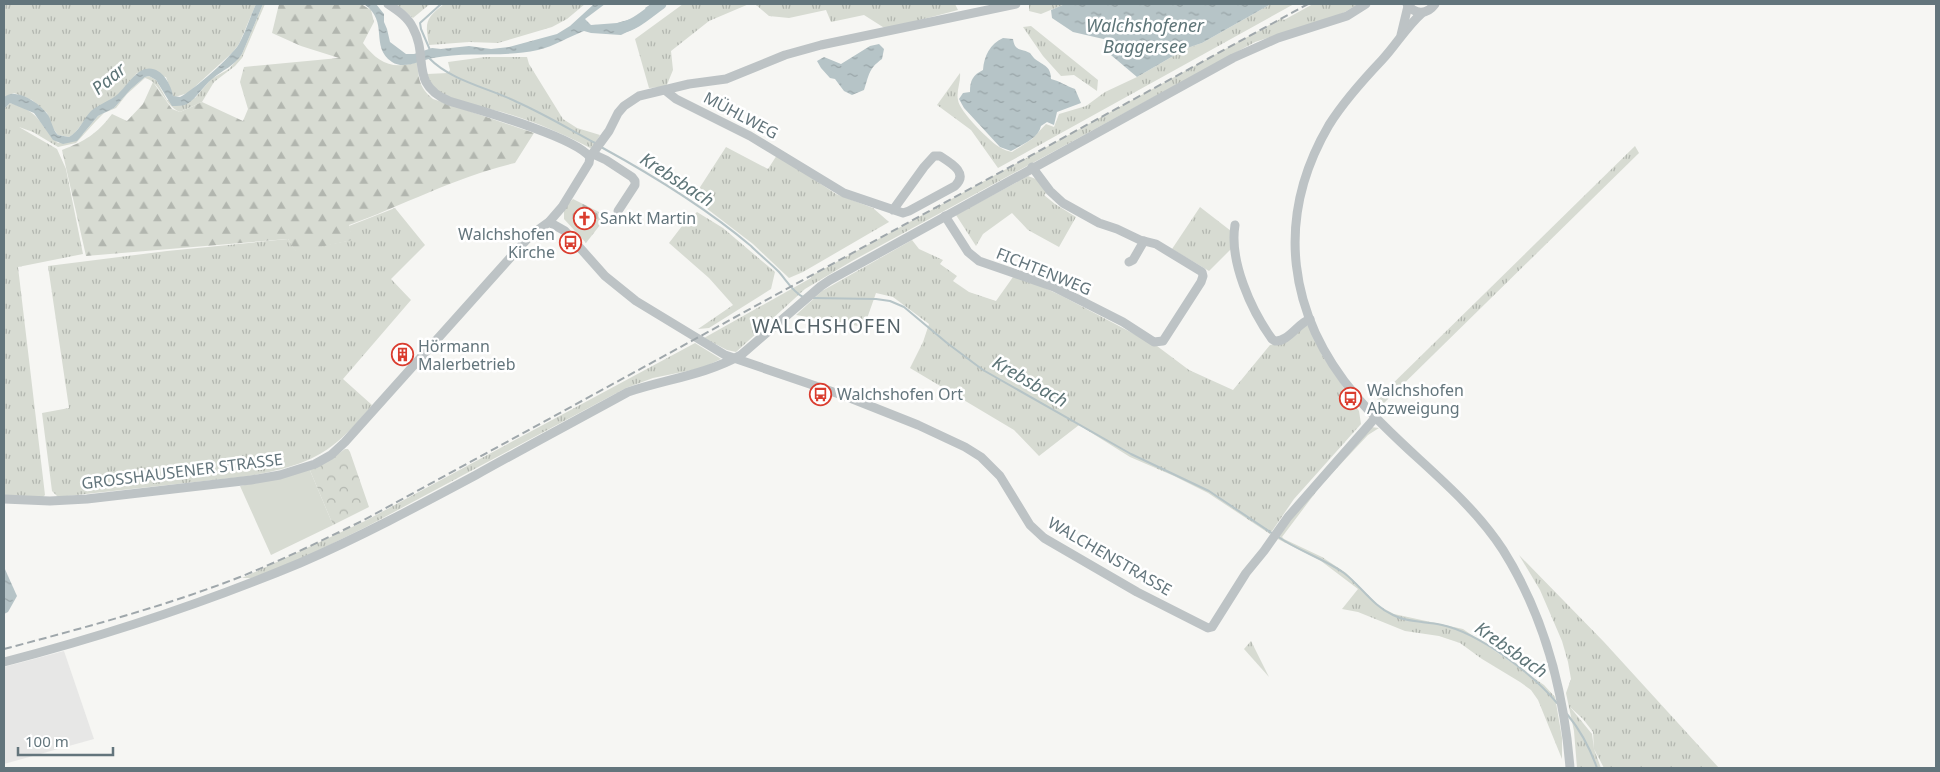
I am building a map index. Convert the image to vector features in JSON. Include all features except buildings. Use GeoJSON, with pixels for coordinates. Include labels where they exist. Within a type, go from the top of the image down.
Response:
{"type":"FeatureCollection","features":[{"type":"Feature","properties":{"kind":"street"},"geometry":{"type":"LineString","coordinates":[[388,4],[406,18],[413,27],[419,47],[422,70],[429,88],[440,97],[559,138],[593,153],[632,177],[635,185],[618,212]]}},
{"type":"Feature","properties":{"kind":"street"},"geometry":{"type":"LineString","coordinates":[[552,219],[576,187],[593,153],[618,113],[631,100],[639,96],[689,84],[726,79],[785,55],[821,45],[1016,4]]}},
{"type":"Feature","properties":{"kind":"street"},"geometry":{"type":"LineString","coordinates":[[4,662],[66,646],[253,582],[301,562],[409,511],[628,392],[654,383],[700,373],[742,355],[812,293],[830,280],[1032,167],[1248,50],[1278,38],[1346,16],[1366,4]]}},
{"type":"Feature","properties":{"kind":"street"},"geometry":{"type":"LineString","coordinates":[[1435,4],[1432,8],[1422,13],[1341,108],[1320,142],[1306,178],[1297,212],[1294,247],[1297,278],[1310,319],[1333,366],[1375,418],[1452,490],[1482,523],[1502,549],[1528,595],[1540,622],[1552,659],[1566,726],[1570,768]]}},
{"type":"Feature","properties":{"kind":"street"},"geometry":{"type":"LineString","coordinates":[[1408,5],[1412,10],[1422,13]]}},
{"type":"Feature","properties":{"kind":"street"},"geometry":{"type":"LineString","coordinates":[[1399,40],[1408,5]]}},
{"type":"Feature","properties":{"kind":"street","name":"MÜHLWEG"},"geometry":{"type":"LineString","coordinates":[[666,91],[778,152],[837,190],[894,210],[909,211],[955,186],[960,181],[959,171],[940,156],[934,156],[894,210]]}},
{"type":"Feature","properties":{"kind":"street"},"geometry":{"type":"LineString","coordinates":[[1032,167],[1063,203],[1099,223],[1144,241],[1133,260],[1129,262]]}},
{"type":"Feature","properties":{"kind":"street","name":"FICHTENWEG"},"geometry":{"type":"LineString","coordinates":[[945,216],[968,252],[979,261],[1061,290],[1123,322],[1154,342],[1163,341],[1203,276],[1198,269],[1156,244],[1144,241]]}},
{"type":"Feature","properties":{"kind":"street","name":"WALCHENSTRASSE"},"geometry":{"type":"LineString","coordinates":[[552,219],[605,276],[636,301],[714,349],[845,396],[965,446],[986,462],[1000,476],[1030,525],[1044,538],[1203,627],[1212,627],[1216,623],[1246,573],[1280,530],[1299,502],[1375,418]]}},
{"type":"Feature","properties":{"kind":"street","name":"GROSSHAUSENER STRASSE"},"geometry":{"type":"LineString","coordinates":[[4,499],[50,501],[87,499],[251,480],[280,475],[315,464],[331,455],[346,442],[518,249],[531,235],[552,219]]}},
{"type":"Feature","properties":{"kind":"street"},"geometry":{"type":"LineString","coordinates":[[1235,225],[1234,236],[1239,270],[1256,312],[1272,339],[1282,341],[1300,324],[1310,319]]}},
{"type":"Feature","properties":{"kind":"shaded area"},"geometry":{"type":"Polygon","coordinates":[[[64,651],[94,739],[4,764],[4,667],[64,651]]]}},
{"type":"Feature","properties":{"kind":"green space"},"geometry":{"type":"Polygon","coordinates":[[[4,4],[256,4],[239,44],[233,52],[188,93],[175,97],[166,77],[137,73],[117,96],[91,112],[74,134],[69,137],[58,135],[50,124],[47,113],[32,100],[14,93],[4,97],[4,4]]]}},
{"type":"Feature","properties":{"kind":"green space"},"geometry":{"type":"Polygon","coordinates":[[[263,4],[265,4],[242,58],[235,66],[214,82],[202,102],[180,112],[174,109],[167,100],[195,98],[211,79],[229,69],[242,54],[263,4]]]}},
{"type":"Feature","properties":{"kind":"green space"},"geometry":{"type":"Polygon","coordinates":[[[279,4],[361,4],[371,10],[374,22],[363,43],[374,56],[393,65],[417,62],[420,83],[433,99],[534,133],[515,163],[473,175],[349,225],[353,240],[296,252],[288,239],[86,256],[62,150],[90,136],[112,114],[127,121],[143,104],[153,82],[172,109],[180,112],[202,102],[243,121],[248,109],[240,82],[244,67],[339,58],[301,46],[272,33],[279,4]]]}},
{"type":"Feature","properties":{"kind":"green space"},"geometry":{"type":"Polygon","coordinates":[[[396,4],[430,4],[413,18],[396,4]]]}},
{"type":"Feature","properties":{"kind":"green space"},"geometry":{"type":"Polygon","coordinates":[[[444,4],[585,4],[567,19],[552,27],[498,43],[469,42],[429,45],[428,22],[433,13],[444,4]]]}},
{"type":"Feature","properties":{"kind":"green space"},"geometry":{"type":"Polygon","coordinates":[[[683,4],[749,4],[709,21],[671,51],[673,70],[666,87],[649,88],[635,39],[683,4]]]}},
{"type":"Feature","properties":{"kind":"green space"},"geometry":{"type":"Polygon","coordinates":[[[755,4],[955,4],[958,10],[886,29],[864,15],[831,22],[826,10],[789,18],[769,16],[755,4]]]}},
{"type":"Feature","properties":{"kind":"green space"},"geometry":{"type":"Polygon","coordinates":[[[1029,4],[1065,4],[1041,14],[1029,11],[1029,4]]]}},
{"type":"Feature","properties":{"kind":"green space"},"geometry":{"type":"Polygon","coordinates":[[[1271,4],[1294,4],[998,168],[971,130],[937,105],[960,73],[958,100],[960,105],[976,126],[990,140],[1002,149],[1012,152],[1032,139],[1046,124],[1054,127],[1059,114],[1086,106],[1105,92],[1137,77],[1187,48],[1202,43],[1271,4]]]}},
{"type":"Feature","properties":{"kind":"green space"},"geometry":{"type":"Polygon","coordinates":[[[1313,4],[1358,4],[1330,18],[1255,42],[852,261],[805,289],[736,352],[727,350],[704,338],[811,278],[811,276],[1282,18],[1284,20],[1313,4]]]}},
{"type":"Feature","properties":{"kind":"green space"},"geometry":{"type":"Polygon","coordinates":[[[1031,26],[1098,80],[1097,91],[1074,75],[1061,76],[1043,56],[1023,27],[1031,26]]]}},
{"type":"Feature","properties":{"kind":"green space"},"geometry":{"type":"Polygon","coordinates":[[[485,57],[527,57],[529,64],[563,119],[577,128],[600,135],[592,149],[525,119],[447,96],[435,88],[427,74],[448,73],[450,70],[448,62],[485,57]]]}},
{"type":"Feature","properties":{"kind":"green space"},"geometry":{"type":"Polygon","coordinates":[[[149,76],[156,80],[167,100],[155,84],[145,78],[127,94],[116,108],[104,113],[114,108],[131,89],[145,77],[149,76]]]}},
{"type":"Feature","properties":{"kind":"green space"},"geometry":{"type":"Polygon","coordinates":[[[10,103],[28,110],[34,114],[58,143],[83,134],[98,116],[104,113],[76,143],[58,147],[33,132],[19,127],[57,149],[66,169],[83,254],[18,267],[45,495],[43,497],[4,495],[4,109],[10,103]]]}},
{"type":"Feature","properties":{"kind":"green space"},"geometry":{"type":"Polygon","coordinates":[[[1635,146],[1639,153],[1382,405],[1377,399],[1635,146]]]}},
{"type":"Feature","properties":{"kind":"green space"},"geometry":{"type":"Polygon","coordinates":[[[726,147],[768,169],[777,155],[836,194],[873,208],[889,222],[803,272],[789,278],[753,244],[693,198],[726,147]]]}},
{"type":"Feature","properties":{"kind":"green space"},"geometry":{"type":"Polygon","coordinates":[[[1028,176],[1036,179],[1047,192],[1044,195],[1076,217],[1059,247],[1028,230],[1012,213],[983,234],[976,246],[956,215],[1028,176]]]}},
{"type":"Feature","properties":{"kind":"green space"},"geometry":{"type":"Polygon","coordinates":[[[573,199],[607,216],[586,243],[564,219],[564,208],[573,199]]]}},
{"type":"Feature","properties":{"kind":"green space"},"geometry":{"type":"Polygon","coordinates":[[[1200,207],[1231,231],[1231,249],[1209,271],[1172,249],[1200,207]]]}},
{"type":"Feature","properties":{"kind":"green space"},"geometry":{"type":"Polygon","coordinates":[[[395,208],[425,245],[391,279],[411,300],[343,379],[372,405],[358,422],[332,446],[290,467],[250,476],[58,497],[52,491],[42,413],[69,408],[48,266],[167,251],[288,239],[296,251],[352,240],[349,226],[395,208]]]}},
{"type":"Feature","properties":{"kind":"green space"},"geometry":{"type":"Polygon","coordinates":[[[697,212],[723,228],[775,272],[771,289],[709,328],[698,329],[733,305],[709,278],[669,243],[682,226],[697,212]]]}},
{"type":"Feature","properties":{"kind":"green space"},"geometry":{"type":"Polygon","coordinates":[[[912,240],[919,249],[943,260],[940,264],[957,276],[953,281],[969,292],[996,301],[1013,277],[1032,282],[1157,346],[1189,370],[1233,390],[1270,345],[1282,343],[1306,324],[1322,355],[1359,411],[1361,424],[1294,499],[1270,534],[1208,493],[1130,457],[1079,425],[1039,456],[1014,430],[910,368],[923,342],[929,324],[893,297],[876,293],[864,327],[796,315],[822,291],[912,240]]]}},
{"type":"Feature","properties":{"kind":"green space"},"geometry":{"type":"Polygon","coordinates":[[[695,343],[721,359],[702,368],[653,378],[626,388],[366,527],[301,559],[252,578],[242,578],[365,521],[695,343]]]}},
{"type":"Feature","properties":{"kind":"green space"},"geometry":{"type":"Polygon","coordinates":[[[1371,427],[1379,428],[1368,435],[1322,484],[1282,537],[1322,557],[1346,573],[1379,606],[1394,614],[1463,629],[1544,685],[1555,697],[1562,738],[1562,759],[1538,700],[1531,690],[1460,643],[1439,636],[1405,631],[1358,612],[1342,609],[1358,589],[1321,561],[1276,538],[1301,500],[1371,427]]]}},
{"type":"Feature","properties":{"kind":"green space"},"geometry":{"type":"Polygon","coordinates":[[[348,449],[350,452],[369,507],[333,525],[309,468],[334,457],[348,449]]]}},
{"type":"Feature","properties":{"kind":"green space"},"geometry":{"type":"Polygon","coordinates":[[[309,468],[333,525],[271,555],[240,486],[279,478],[309,468]]]}},
{"type":"Feature","properties":{"kind":"green space"},"geometry":{"type":"Polygon","coordinates":[[[1519,555],[1604,642],[1719,768],[1604,768],[1594,749],[1601,768],[1577,768],[1574,731],[1566,693],[1571,679],[1568,662],[1562,641],[1540,590],[1519,555]],[[1570,707],[1592,734],[1594,749],[1593,732],[1570,707]]]}},
{"type":"Feature","properties":{"kind":"green space"},"geometry":{"type":"Polygon","coordinates":[[[1251,641],[1269,677],[1244,649],[1251,641]]]}},
{"type":"Feature","properties":{"kind":"water"},"geometry":{"type":"Polygon","coordinates":[[[256,4],[263,4],[242,54],[187,104],[172,106],[156,80],[149,76],[145,77],[114,108],[98,116],[77,141],[63,144],[53,140],[34,113],[10,103],[4,109],[4,97],[12,94],[24,96],[38,104],[45,111],[58,135],[69,137],[76,132],[91,111],[118,94],[136,74],[146,69],[152,69],[162,74],[172,90],[173,96],[180,97],[203,81],[235,50],[256,4]]]}},
{"type":"Feature","properties":{"kind":"water"},"geometry":{"type":"Polygon","coordinates":[[[364,4],[376,4],[384,14],[384,22],[390,42],[406,54],[414,54],[432,48],[469,46],[491,49],[509,47],[557,34],[570,26],[594,4],[605,4],[585,19],[591,25],[617,23],[631,19],[637,27],[621,35],[584,31],[538,50],[512,54],[446,56],[402,65],[392,62],[385,56],[376,18],[372,11],[364,4]]]}},
{"type":"Feature","properties":{"kind":"water"},"geometry":{"type":"Polygon","coordinates":[[[651,4],[666,4],[651,15],[645,8],[651,4]]]}},
{"type":"Feature","properties":{"kind":"water","name":"Walchshofener Baggersee"},"geometry":{"type":"Polygon","coordinates":[[[1065,4],[1271,4],[1202,43],[1187,48],[1137,77],[1111,55],[1115,46],[1112,41],[1073,32],[1052,18],[1051,10],[1065,4]]]}},
{"type":"Feature","properties":{"kind":"water"},"geometry":{"type":"Polygon","coordinates":[[[1003,38],[1013,39],[1017,48],[1030,53],[1050,71],[1051,79],[1075,89],[1081,103],[1057,112],[1054,125],[1047,122],[1041,126],[1033,138],[1011,151],[1000,147],[964,108],[959,99],[963,93],[970,92],[971,81],[974,76],[983,70],[988,51],[1003,38]]]}},
{"type":"Feature","properties":{"kind":"water"},"geometry":{"type":"Polygon","coordinates":[[[879,44],[884,49],[882,59],[871,70],[864,90],[852,95],[844,91],[835,79],[830,78],[817,61],[824,57],[841,64],[870,46],[879,44]]]}},
{"type":"Feature","properties":{"kind":"water"},"geometry":{"type":"Polygon","coordinates":[[[4,567],[17,596],[8,612],[4,614],[4,567]]]}},
{"type":"Feature","properties":{"kind":"waterway"},"geometry":{"type":"LineString","coordinates":[[430,50],[420,23],[441,4]]}},
{"type":"Feature","properties":{"kind":"waterway","name":"Paar"},"geometry":{"type":"LineString","coordinates":[[620,28],[636,22],[661,4]]}},
{"type":"Feature","properties":{"kind":"waterway","name":"Krebsbach"},"geometry":{"type":"LineString","coordinates":[[429,58],[448,73],[506,97],[595,143]]}},
{"type":"Feature","properties":{"kind":"waterway","name":"Krebsbach"},"geometry":{"type":"LineString","coordinates":[[601,147],[660,181],[716,218],[751,246],[803,297]]}},
{"type":"Feature","properties":{"kind":"waterway","name":"Krebsbach"},"geometry":{"type":"LineString","coordinates":[[812,298],[876,299],[890,301],[904,307],[983,370],[1131,454],[1209,491],[1273,534]]}},
{"type":"Feature","properties":{"kind":"waterway","name":"Krebsbach"},"geometry":{"type":"LineString","coordinates":[[1277,536],[1344,573],[1373,601],[1393,615],[1417,622],[1442,625],[1472,636],[1520,668],[1557,703]]}},
{"type":"Feature","properties":{"kind":"waterway","name":"Krebsbach"},"geometry":{"type":"LineString","coordinates":[[1567,714],[1585,740],[1597,768]]}},
{"type":"Feature","properties":{"kind":"railway"},"geometry":{"type":"LineString","coordinates":[[4,649],[123,616],[211,588],[271,564],[364,520],[1308,4]]}},
{"type":"Feature","properties":{"kind":"place","name":"Sankt Martin"},"geometry":{"type":"Point","coordinates":[584,218]}},
{"type":"Feature","properties":{"kind":"place","name":"Walchshofen Kirche"},"geometry":{"type":"Point","coordinates":[571,243]}},
{"type":"Feature","properties":{"kind":"place","name":"Hörmann Malerbetrieb"},"geometry":{"type":"Point","coordinates":[402,355]}},
{"type":"Feature","properties":{"kind":"place","name":"Walchshofen Ort"},"geometry":{"type":"Point","coordinates":[821,394]}},
{"type":"Feature","properties":{"kind":"place","name":"Walchshofen Abzweigung"},"geometry":{"type":"Point","coordinates":[1351,399]}},
{"type":"Feature","properties":{"kind":"district","name":"WALCHSHOFEN"},"geometry":{"type":"Point","coordinates":[827,326]}}]}
